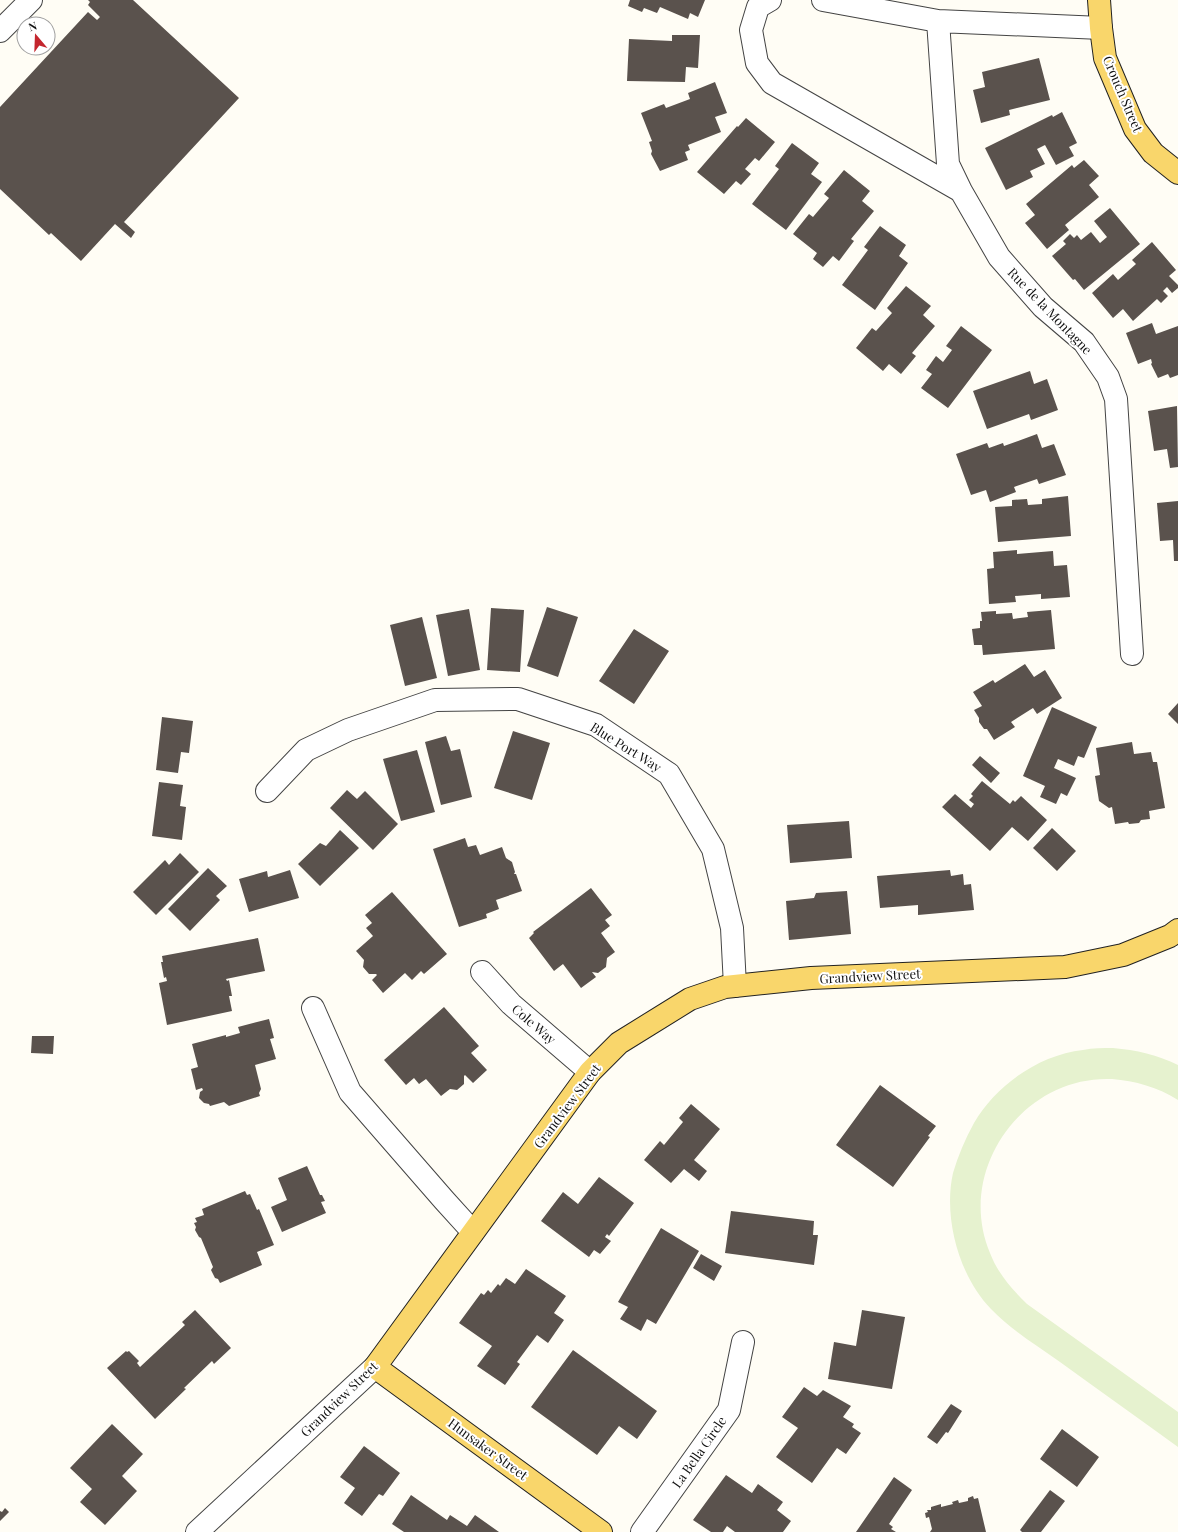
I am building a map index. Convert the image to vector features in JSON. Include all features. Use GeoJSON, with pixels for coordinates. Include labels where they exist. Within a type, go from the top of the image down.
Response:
{"type":"FeatureCollection","features":[{"type":"Feature","properties":{"kind":"main road","name":"Crouch Street"},"geometry":{"type":"LineString","coordinates":[[1099,0],[1100,28],[1105,58],[1135,129],[1152,153],[1178,173]]}},
{"type":"Feature","properties":{"kind":"main road","name":"Grandview Street"},"geometry":{"type":"LineString","coordinates":[[375,1367],[590,1072],[619,1043],[690,999],[725,987],[811,978],[1065,967],[1123,955],[1170,936],[1178,930]]}},
{"type":"Feature","properties":{"kind":"main road","name":"Hunsaker Street"},"geometry":{"type":"LineString","coordinates":[[375,1367],[601,1532]]}},
{"type":"Feature","properties":{"kind":"street"},"geometry":{"type":"LineString","coordinates":[[0,31],[31,0]]}},
{"type":"Feature","properties":{"kind":"street"},"geometry":{"type":"LineString","coordinates":[[770,0],[758,7],[751,30],[757,63],[772,83],[961,191]]}},
{"type":"Feature","properties":{"kind":"street"},"geometry":{"type":"LineString","coordinates":[[823,0],[938,21],[1100,28]]}},
{"type":"Feature","properties":{"kind":"street","name":"Rue de la Montagne"},"geometry":{"type":"LineString","coordinates":[[938,21],[948,164],[961,191],[998,257],[1043,307],[1084,342],[1108,377],[1116,399],[1132,654]]}},
{"type":"Feature","properties":{"kind":"street","name":"Blue Port Way"},"geometry":{"type":"LineString","coordinates":[[267,791],[306,750],[348,730],[435,700],[518,699],[596,725],[669,774],[713,849],[732,928],[735,986]]}},
{"type":"Feature","properties":{"kind":"street","name":"Cole Way"},"geometry":{"type":"LineString","coordinates":[[482,972],[511,1004],[590,1072]]}},
{"type":"Feature","properties":{"kind":"street"},"geometry":{"type":"LineString","coordinates":[[312,1008],[350,1092],[473,1232]]}},
{"type":"Feature","properties":{"kind":"street","name":"La Bella Circle"},"geometry":{"type":"LineString","coordinates":[[642,1532],[729,1410],[743,1342]]}},
{"type":"Feature","properties":{"kind":"street","name":"Grandview Street"},"geometry":{"type":"LineString","coordinates":[[197,1532],[375,1367]]}},
{"type":"Feature","properties":{"kind":"green space"},"geometry":{"type":"Polygon","coordinates":[[[1113,1048],[1130,1050],[1163,1058],[1178,1065],[1178,1100],[1146,1085],[1112,1079],[1080,1082],[1050,1093],[1025,1110],[1004,1133],[990,1160],[982,1190],[982,1222],[993,1261],[1011,1287],[1027,1304],[1178,1412],[1178,1447],[1024,1337],[999,1317],[980,1296],[970,1280],[956,1246],[952,1227],[950,1190],[953,1173],[959,1154],[974,1123],[994,1096],[1020,1074],[1050,1058],[1087,1049],[1113,1048]]]}},
{"type":"Feature","properties":{"kind":"building"},"geometry":{"type":"Polygon","coordinates":[[[88,0],[133,0],[239,98],[124,222],[135,232],[131,238],[115,224],[81,261],[51,233],[49,235],[0,189],[0,107],[47,56],[56,56],[56,47],[88,12],[97,20],[100,17],[88,5],[90,2],[88,0]]]}},
{"type":"Feature","properties":{"kind":"building"},"geometry":{"type":"Polygon","coordinates":[[[630,0],[705,0],[698,17],[690,13],[688,19],[660,7],[657,13],[644,8],[642,12],[628,6],[630,0]]]}},
{"type":"Feature","properties":{"kind":"building"},"geometry":{"type":"Polygon","coordinates":[[[672,35],[700,35],[698,68],[686,67],[685,82],[627,81],[629,39],[672,41],[672,35]]]}},
{"type":"Feature","properties":{"kind":"building"},"geometry":{"type":"Polygon","coordinates":[[[1039,58],[1050,100],[1009,110],[1010,115],[981,123],[973,90],[985,87],[982,72],[1039,58]]]}},
{"type":"Feature","properties":{"kind":"building"},"geometry":{"type":"Polygon","coordinates":[[[715,82],[727,113],[715,117],[721,132],[688,145],[690,150],[685,152],[688,160],[660,171],[651,154],[652,151],[649,142],[652,141],[641,113],[664,104],[666,108],[690,99],[688,93],[715,82]]]}},
{"type":"Feature","properties":{"kind":"building"},"geometry":{"type":"Polygon","coordinates":[[[1062,112],[1077,143],[1069,147],[1074,156],[1056,165],[1045,145],[1037,149],[1045,164],[1030,171],[1033,177],[1006,190],[985,148],[1052,115],[1053,117],[1062,112]]]}},
{"type":"Feature","properties":{"kind":"building"},"geometry":{"type":"Polygon","coordinates":[[[746,118],[775,142],[759,161],[755,158],[745,169],[751,174],[741,185],[736,181],[724,194],[697,172],[737,126],[738,127],[746,118]]]}},
{"type":"Feature","properties":{"kind":"building"},"geometry":{"type":"Polygon","coordinates":[[[792,143],[819,163],[811,174],[822,182],[786,230],[752,204],[779,169],[775,166],[792,143]]]}},
{"type":"Feature","properties":{"kind":"building"},"geometry":{"type":"Polygon","coordinates":[[[1084,160],[1099,176],[1089,185],[1099,197],[1065,225],[1069,230],[1047,249],[1025,223],[1035,215],[1026,204],[1072,165],[1074,168],[1084,160]]]}},
{"type":"Feature","properties":{"kind":"building"},"geometry":{"type":"Polygon","coordinates":[[[844,170],[870,191],[862,201],[874,211],[851,239],[854,241],[839,261],[833,256],[823,267],[813,259],[817,253],[793,234],[809,214],[813,217],[829,198],[824,194],[844,170]]]}},
{"type":"Feature","properties":{"kind":"building"},"geometry":{"type":"Polygon","coordinates":[[[1110,208],[1140,244],[1084,290],[1052,256],[1066,244],[1063,241],[1070,234],[1074,238],[1077,235],[1081,240],[1091,232],[1100,243],[1107,237],[1094,221],[1110,208]]]}},
{"type":"Feature","properties":{"kind":"building"},"geometry":{"type":"Polygon","coordinates":[[[880,226],[906,245],[899,256],[908,263],[875,310],[842,285],[868,250],[864,247],[880,226]]]}},
{"type":"Feature","properties":{"kind":"building"},"geometry":{"type":"Polygon","coordinates":[[[1152,242],[1176,270],[1169,276],[1178,285],[1178,288],[1172,293],[1167,287],[1163,291],[1168,296],[1161,303],[1157,299],[1133,321],[1123,309],[1113,318],[1092,293],[1113,274],[1118,280],[1136,264],[1132,260],[1152,242]]]}},
{"type":"Feature","properties":{"kind":"building"},"geometry":{"type":"Polygon","coordinates":[[[906,286],[931,306],[923,315],[935,326],[912,353],[916,356],[901,374],[889,364],[883,371],[856,348],[872,328],[876,331],[892,313],[887,308],[906,286]]]}},
{"type":"Feature","properties":{"kind":"building"},"geometry":{"type":"Polygon","coordinates":[[[1152,323],[1156,334],[1178,326],[1178,375],[1170,378],[1168,374],[1158,378],[1151,364],[1151,359],[1138,364],[1126,333],[1152,323]]]}},
{"type":"Feature","properties":{"kind":"building"},"geometry":{"type":"Polygon","coordinates":[[[961,326],[992,350],[948,408],[921,388],[932,374],[926,370],[936,356],[943,362],[952,350],[946,346],[961,326]]]}},
{"type":"Feature","properties":{"kind":"building"},"geometry":{"type":"Polygon","coordinates":[[[1030,371],[1034,384],[1047,379],[1058,410],[1031,420],[1029,414],[987,429],[973,391],[1030,371]]]}},
{"type":"Feature","properties":{"kind":"building"},"geometry":{"type":"Polygon","coordinates":[[[1177,406],[1178,467],[1170,468],[1167,449],[1154,451],[1148,411],[1177,406]]]}},
{"type":"Feature","properties":{"kind":"building"},"geometry":{"type":"Polygon","coordinates":[[[1037,434],[1042,448],[1054,444],[1066,475],[1039,484],[1037,479],[1014,487],[1016,492],[990,502],[986,490],[971,495],[956,454],[987,443],[989,448],[1003,443],[1004,446],[1037,434]]]}},
{"type":"Feature","properties":{"kind":"building"},"geometry":{"type":"Polygon","coordinates":[[[1068,496],[1071,536],[998,542],[995,507],[1012,506],[1012,500],[1027,499],[1028,505],[1042,504],[1042,499],[1068,496]]]}},
{"type":"Feature","properties":{"kind":"building"},"geometry":{"type":"Polygon","coordinates":[[[1178,501],[1178,561],[1174,561],[1173,540],[1160,541],[1157,503],[1178,501]]]}},
{"type":"Feature","properties":{"kind":"building"},"geometry":{"type":"Polygon","coordinates":[[[1017,550],[1017,554],[1053,551],[1054,566],[1067,565],[1070,597],[1041,599],[1041,594],[1015,596],[1016,602],[989,604],[987,569],[994,568],[993,552],[1017,550]]]}},
{"type":"Feature","properties":{"kind":"building"},"geometry":{"type":"Polygon","coordinates":[[[547,607],[578,617],[558,677],[527,666],[547,607]]]}},
{"type":"Feature","properties":{"kind":"building"},"geometry":{"type":"Polygon","coordinates":[[[491,608],[524,610],[520,672],[487,670],[491,608]]]}},
{"type":"Feature","properties":{"kind":"building"},"geometry":{"type":"Polygon","coordinates":[[[469,609],[480,670],[448,676],[436,615],[469,609]]]}},
{"type":"Feature","properties":{"kind":"building"},"geometry":{"type":"Polygon","coordinates":[[[1051,610],[1055,649],[983,655],[982,645],[974,645],[972,629],[980,628],[980,621],[982,621],[981,612],[996,611],[996,614],[1012,613],[1013,619],[1028,617],[1027,612],[1051,610]]]}},
{"type":"Feature","properties":{"kind":"building"},"geometry":{"type":"Polygon","coordinates":[[[422,617],[437,678],[405,686],[390,625],[422,617]]]}},
{"type":"Feature","properties":{"kind":"building"},"geometry":{"type":"Polygon","coordinates":[[[634,629],[669,651],[634,704],[599,681],[634,629]]]}},
{"type":"Feature","properties":{"kind":"building"},"geometry":{"type":"Polygon","coordinates":[[[1025,664],[1034,677],[1045,670],[1062,698],[1037,714],[1033,708],[1011,722],[1015,727],[994,740],[987,729],[984,729],[979,722],[979,718],[974,710],[982,706],[973,692],[993,680],[995,683],[1025,664]]]}},
{"type":"Feature","properties":{"kind":"building"},"geometry":{"type":"Polygon","coordinates":[[[1178,703],[1178,724],[1168,714],[1178,703]]]}},
{"type":"Feature","properties":{"kind":"building"},"geometry":{"type":"Polygon","coordinates":[[[1052,707],[1097,727],[1084,758],[1078,756],[1074,766],[1058,759],[1054,768],[1076,778],[1067,796],[1061,793],[1056,804],[1040,797],[1045,786],[1023,776],[1052,707]]]}},
{"type":"Feature","properties":{"kind":"building"},"geometry":{"type":"Polygon","coordinates":[[[162,717],[193,721],[189,753],[181,752],[178,773],[156,770],[162,717]]]}},
{"type":"Feature","properties":{"kind":"building"},"geometry":{"type":"Polygon","coordinates":[[[513,731],[550,743],[532,800],[494,788],[513,731]]]}},
{"type":"Feature","properties":{"kind":"building"},"geometry":{"type":"Polygon","coordinates":[[[446,736],[451,751],[460,749],[472,797],[441,805],[425,742],[446,736]]]}},
{"type":"Feature","properties":{"kind":"building"},"geometry":{"type":"Polygon","coordinates":[[[1132,742],[1134,754],[1151,752],[1153,762],[1157,762],[1165,808],[1149,811],[1150,819],[1141,820],[1139,823],[1129,824],[1128,822],[1115,824],[1112,807],[1109,808],[1099,801],[1095,776],[1100,775],[1096,748],[1132,742]]]}},
{"type":"Feature","properties":{"kind":"building"},"geometry":{"type":"Polygon","coordinates":[[[417,750],[435,812],[401,821],[383,759],[417,750]]]}},
{"type":"Feature","properties":{"kind":"building"},"geometry":{"type":"Polygon","coordinates":[[[980,756],[1000,773],[991,783],[972,765],[980,756]]]}},
{"type":"Feature","properties":{"kind":"building"},"geometry":{"type":"Polygon","coordinates":[[[982,781],[1010,804],[1013,800],[1015,802],[1021,796],[1047,820],[1028,841],[1012,827],[990,851],[942,807],[955,794],[971,808],[974,804],[969,800],[973,796],[971,794],[982,781]]]}},
{"type":"Feature","properties":{"kind":"building"},"geometry":{"type":"Polygon","coordinates":[[[159,782],[183,785],[180,806],[186,807],[182,840],[152,836],[159,782]]]}},
{"type":"Feature","properties":{"kind":"building"},"geometry":{"type":"Polygon","coordinates":[[[347,790],[357,799],[365,791],[398,824],[373,850],[330,808],[347,790]]]}},
{"type":"Feature","properties":{"kind":"building"},"geometry":{"type":"Polygon","coordinates":[[[849,821],[852,858],[790,863],[787,825],[849,821]]]}},
{"type":"Feature","properties":{"kind":"building"},"geometry":{"type":"Polygon","coordinates":[[[1052,828],[1076,851],[1057,871],[1033,848],[1052,828]]]}},
{"type":"Feature","properties":{"kind":"building"},"geometry":{"type":"Polygon","coordinates":[[[340,830],[359,848],[320,886],[298,864],[320,843],[326,846],[340,830]]]}},
{"type":"Feature","properties":{"kind":"building"},"geometry":{"type":"Polygon","coordinates":[[[465,838],[468,847],[476,845],[480,855],[502,847],[506,858],[512,862],[515,872],[514,874],[516,874],[522,891],[496,900],[499,909],[486,914],[487,918],[459,927],[433,849],[465,838]]]}},
{"type":"Feature","properties":{"kind":"building"},"geometry":{"type":"Polygon","coordinates":[[[180,853],[199,872],[156,915],[133,892],[165,860],[169,865],[180,853]]]}},
{"type":"Feature","properties":{"kind":"building"},"geometry":{"type":"Polygon","coordinates":[[[208,868],[227,886],[216,896],[220,900],[190,931],[168,909],[208,868]]]}},
{"type":"Feature","properties":{"kind":"building"},"geometry":{"type":"Polygon","coordinates":[[[290,870],[299,898],[249,912],[239,879],[267,871],[268,877],[290,870]]]}},
{"type":"Feature","properties":{"kind":"building"},"geometry":{"type":"Polygon","coordinates":[[[950,870],[951,876],[963,874],[964,885],[971,884],[974,910],[918,915],[918,905],[880,908],[877,876],[950,870]]]}},
{"type":"Feature","properties":{"kind":"building"},"geometry":{"type":"Polygon","coordinates":[[[591,888],[612,915],[605,920],[610,926],[601,933],[615,952],[607,958],[606,967],[598,973],[592,972],[596,977],[581,988],[563,964],[554,971],[529,938],[534,933],[533,932],[591,888]]]}},
{"type":"Feature","properties":{"kind":"building"},"geometry":{"type":"Polygon","coordinates":[[[847,891],[851,934],[789,940],[786,901],[814,898],[816,893],[847,891]]]}},
{"type":"Feature","properties":{"kind":"building"},"geometry":{"type":"Polygon","coordinates":[[[392,892],[447,954],[424,974],[421,971],[412,980],[405,973],[383,993],[372,980],[377,975],[369,974],[363,967],[364,960],[356,951],[373,936],[366,928],[372,923],[365,915],[392,892]]]}},
{"type":"Feature","properties":{"kind":"building"},"geometry":{"type":"Polygon","coordinates":[[[258,938],[265,971],[226,979],[227,981],[229,980],[232,996],[229,996],[232,1011],[167,1025],[159,983],[167,981],[166,977],[164,978],[161,962],[163,962],[162,956],[258,938]]]}},
{"type":"Feature","properties":{"kind":"building"},"geometry":{"type":"Polygon","coordinates":[[[444,1007],[479,1046],[471,1053],[487,1070],[473,1083],[465,1075],[464,1084],[457,1090],[450,1089],[441,1096],[426,1079],[419,1084],[414,1078],[406,1085],[384,1060],[444,1007]]]}},
{"type":"Feature","properties":{"kind":"building"},"geometry":{"type":"Polygon","coordinates":[[[269,1019],[274,1038],[270,1039],[276,1059],[255,1065],[261,1089],[259,1093],[260,1096],[229,1106],[224,1102],[210,1106],[209,1104],[204,1103],[199,1098],[200,1092],[203,1090],[202,1088],[196,1090],[191,1069],[198,1067],[192,1044],[240,1033],[238,1027],[269,1019]]]}},
{"type":"Feature","properties":{"kind":"building"},"geometry":{"type":"Polygon","coordinates":[[[32,1036],[54,1036],[53,1054],[31,1053],[32,1036]]]}},
{"type":"Feature","properties":{"kind":"building"},"geometry":{"type":"Polygon","coordinates":[[[880,1085],[936,1126],[928,1136],[930,1137],[893,1187],[836,1145],[880,1085]]]}},
{"type":"Feature","properties":{"kind":"building"},"geometry":{"type":"Polygon","coordinates":[[[691,1104],[720,1129],[694,1160],[707,1171],[699,1181],[684,1169],[671,1183],[644,1160],[660,1141],[664,1145],[683,1122],[679,1118],[691,1104]]]}},
{"type":"Feature","properties":{"kind":"building"},"geometry":{"type":"Polygon","coordinates":[[[307,1166],[320,1195],[322,1195],[325,1201],[321,1202],[326,1213],[282,1232],[271,1207],[287,1200],[278,1178],[307,1166]]]}},
{"type":"Feature","properties":{"kind":"building"},"geometry":{"type":"Polygon","coordinates":[[[599,1177],[634,1203],[609,1236],[607,1234],[605,1237],[611,1241],[600,1254],[594,1250],[589,1257],[541,1221],[563,1192],[578,1204],[599,1177]]]}},
{"type":"Feature","properties":{"kind":"building"},"geometry":{"type":"Polygon","coordinates":[[[245,1191],[247,1195],[250,1194],[257,1210],[259,1209],[274,1245],[257,1252],[262,1265],[220,1283],[218,1279],[215,1278],[211,1270],[213,1267],[201,1238],[195,1230],[196,1227],[194,1223],[197,1222],[195,1218],[204,1215],[202,1209],[245,1191]]]}},
{"type":"Feature","properties":{"kind":"building"},"geometry":{"type":"Polygon","coordinates":[[[731,1211],[814,1221],[813,1235],[818,1235],[814,1265],[725,1253],[731,1211]]]}},
{"type":"Feature","properties":{"kind":"building"},"geometry":{"type":"Polygon","coordinates":[[[661,1228],[699,1251],[656,1324],[647,1319],[641,1331],[620,1319],[628,1307],[618,1302],[661,1228]]]}},
{"type":"Feature","properties":{"kind":"building"},"geometry":{"type":"Polygon","coordinates":[[[701,1254],[722,1266],[714,1281],[693,1268],[701,1254]]]}},
{"type":"Feature","properties":{"kind":"building"},"geometry":{"type":"Polygon","coordinates":[[[526,1269],[566,1296],[554,1313],[564,1320],[548,1343],[537,1335],[517,1362],[520,1364],[505,1385],[477,1366],[492,1346],[459,1323],[481,1293],[484,1295],[488,1290],[491,1293],[498,1284],[500,1286],[506,1278],[515,1284],[526,1269]]]}},
{"type":"Feature","properties":{"kind":"building"},"geometry":{"type":"Polygon","coordinates":[[[195,1310],[231,1348],[214,1364],[212,1361],[155,1419],[107,1368],[126,1351],[129,1351],[139,1361],[137,1363],[140,1367],[185,1325],[182,1322],[195,1310]]]}},
{"type":"Feature","properties":{"kind":"building"},"geometry":{"type":"Polygon","coordinates":[[[862,1310],[905,1317],[892,1389],[828,1379],[834,1342],[856,1346],[862,1310]]]}},
{"type":"Feature","properties":{"kind":"building"},"geometry":{"type":"Polygon","coordinates":[[[573,1350],[657,1411],[637,1439],[619,1426],[597,1455],[531,1407],[573,1350]]]}},
{"type":"Feature","properties":{"kind":"building"},"geometry":{"type":"Polygon","coordinates":[[[804,1387],[817,1396],[823,1390],[851,1406],[843,1417],[854,1424],[852,1427],[861,1433],[846,1454],[837,1448],[812,1483],[776,1457],[798,1428],[782,1417],[804,1387]]]}},
{"type":"Feature","properties":{"kind":"building"},"geometry":{"type":"Polygon","coordinates":[[[951,1404],[962,1411],[948,1433],[946,1432],[937,1444],[927,1437],[951,1404]]]}},
{"type":"Feature","properties":{"kind":"building"},"geometry":{"type":"Polygon","coordinates":[[[112,1424],[143,1454],[122,1476],[137,1491],[105,1525],[80,1502],[92,1489],[70,1468],[112,1424]]]}},
{"type":"Feature","properties":{"kind":"building"},"geometry":{"type":"Polygon","coordinates":[[[1062,1429],[1099,1457],[1077,1487],[1040,1459],[1062,1429]]]}},
{"type":"Feature","properties":{"kind":"building"},"geometry":{"type":"Polygon","coordinates":[[[364,1446],[400,1473],[383,1496],[379,1494],[362,1516],[344,1503],[355,1488],[340,1477],[364,1446]]]}},
{"type":"Feature","properties":{"kind":"building"},"geometry":{"type":"Polygon","coordinates":[[[726,1475],[752,1493],[758,1484],[783,1502],[777,1510],[791,1521],[783,1532],[735,1532],[727,1526],[723,1532],[711,1532],[693,1520],[726,1475]]]}},
{"type":"Feature","properties":{"kind":"building"},"geometry":{"type":"Polygon","coordinates":[[[894,1477],[912,1490],[889,1524],[893,1527],[891,1529],[896,1532],[856,1532],[894,1477]]]}},
{"type":"Feature","properties":{"kind":"building"},"geometry":{"type":"Polygon","coordinates":[[[1050,1490],[1065,1501],[1041,1532],[1022,1532],[1020,1530],[1050,1490]]]}},
{"type":"Feature","properties":{"kind":"building"},"geometry":{"type":"Polygon","coordinates":[[[411,1495],[447,1520],[450,1515],[467,1526],[475,1515],[499,1532],[404,1532],[392,1524],[411,1495]]]}},
{"type":"Feature","properties":{"kind":"building"},"geometry":{"type":"Polygon","coordinates":[[[973,1496],[974,1499],[978,1498],[986,1532],[930,1532],[932,1529],[929,1517],[926,1518],[925,1513],[928,1512],[927,1510],[931,1510],[931,1507],[941,1504],[941,1507],[953,1504],[952,1502],[958,1500],[959,1503],[968,1501],[968,1498],[973,1496]]]}},
{"type":"Feature","properties":{"kind":"building"},"geometry":{"type":"Polygon","coordinates":[[[5,1508],[9,1512],[0,1521],[0,1511],[2,1512],[5,1508]]]}}]}
